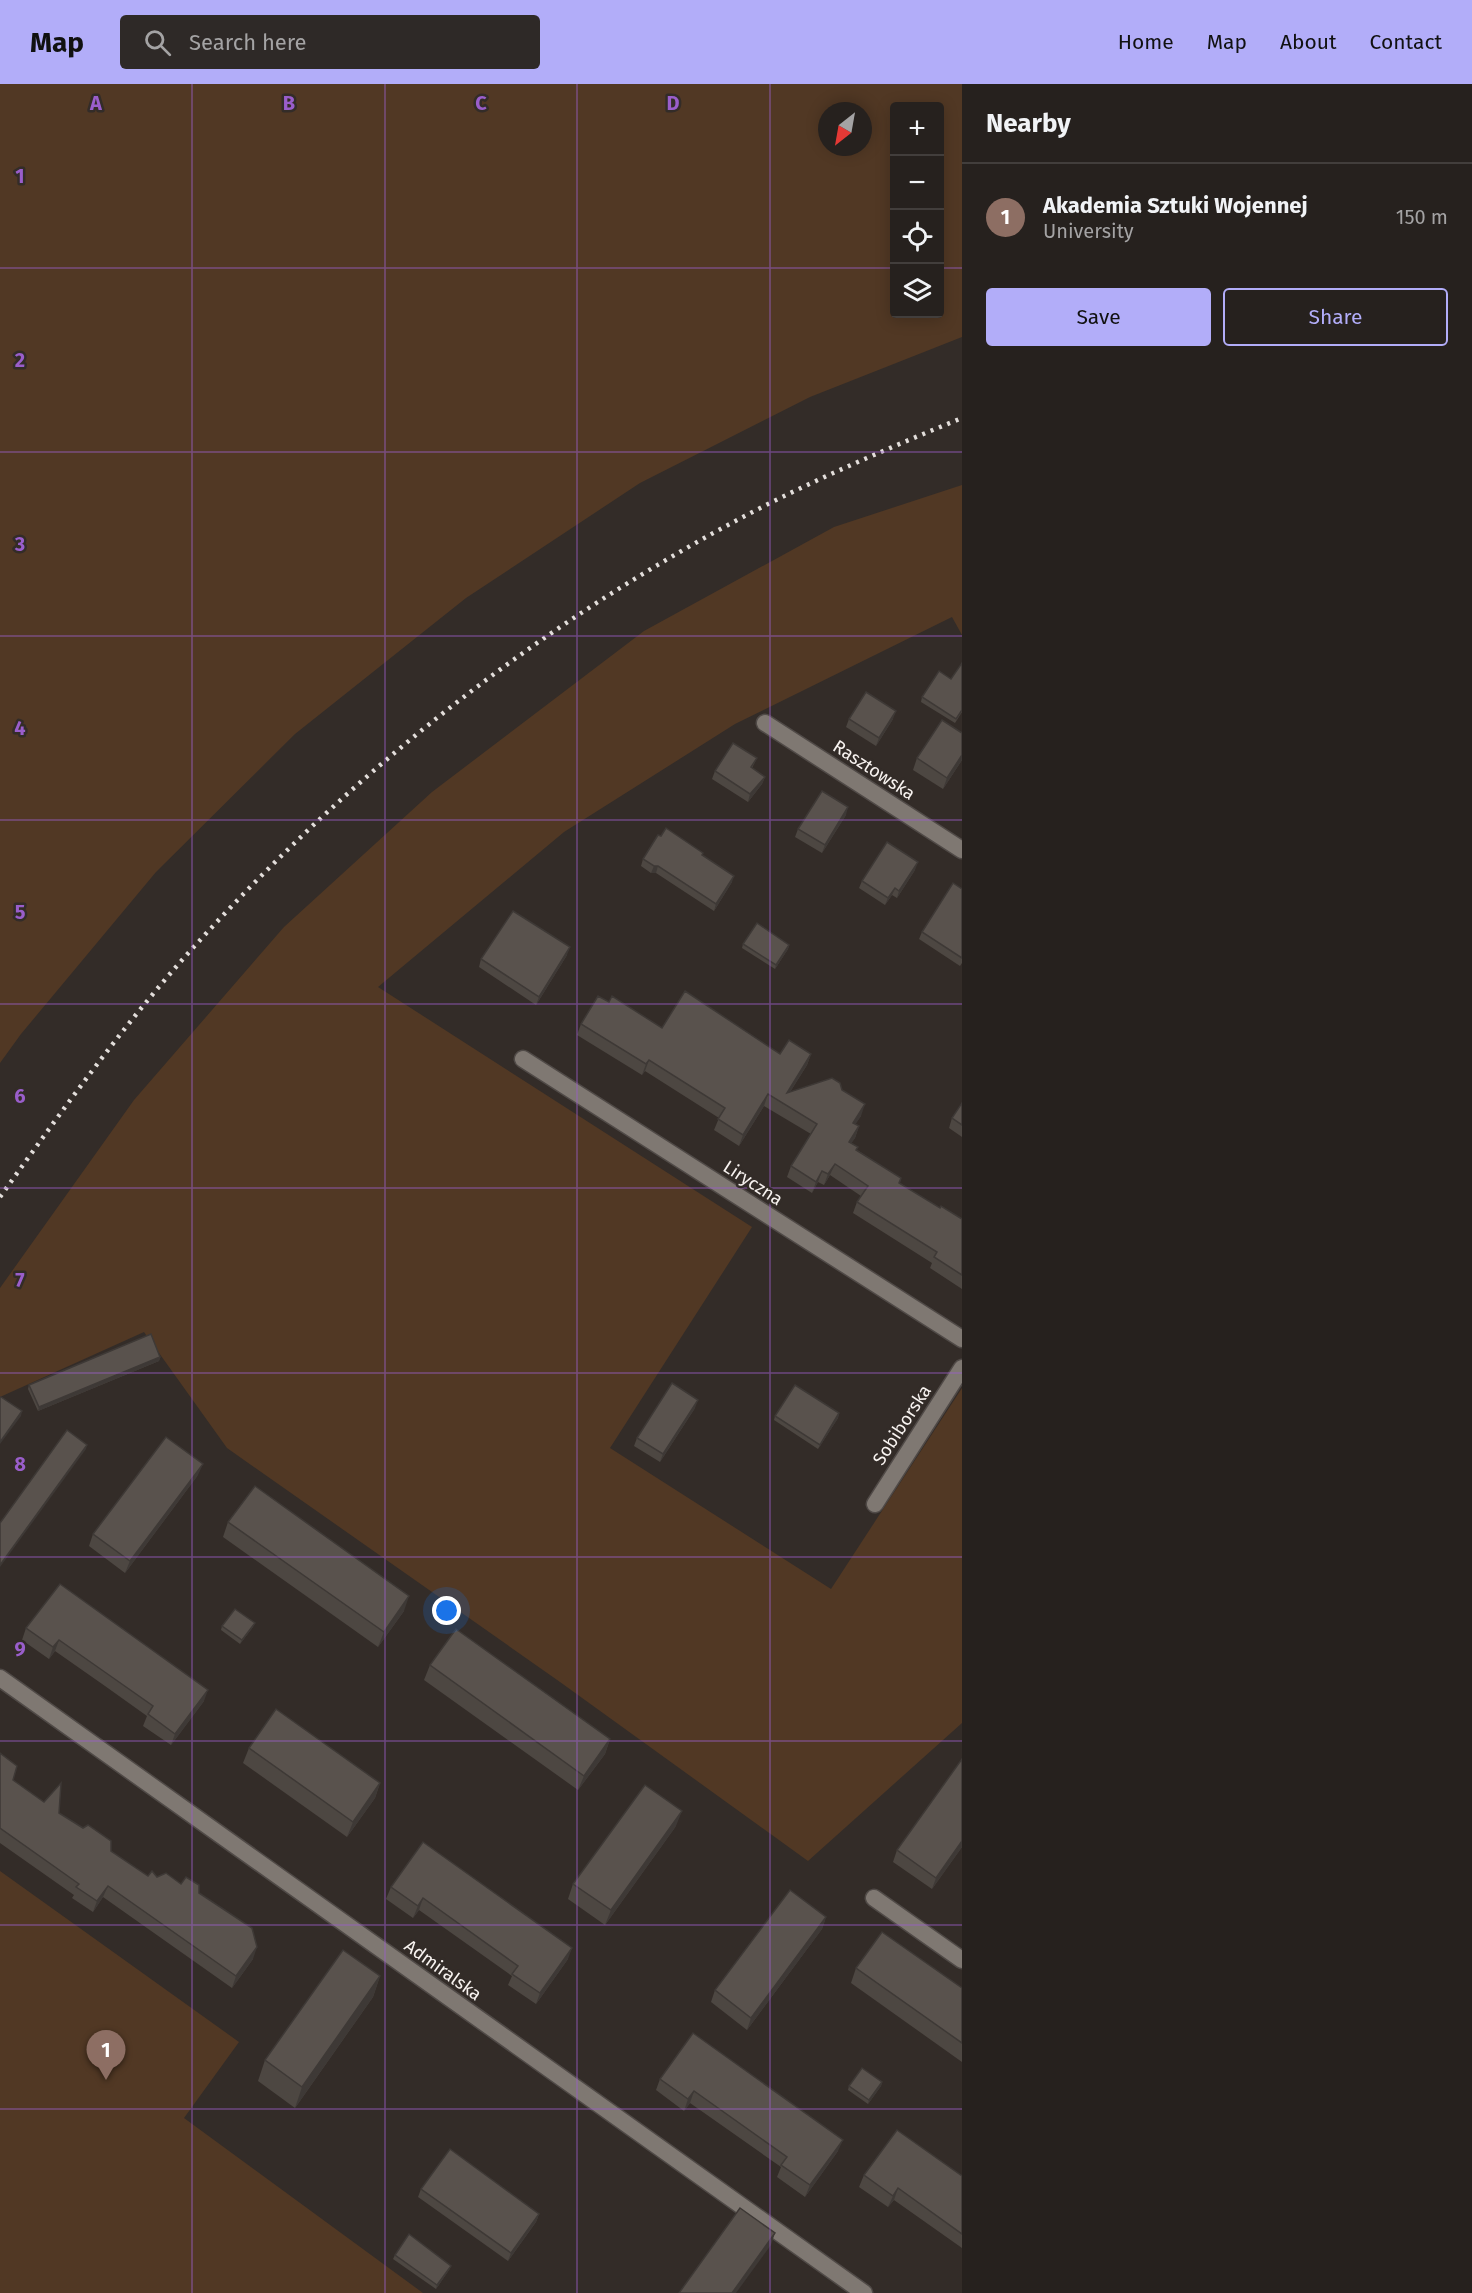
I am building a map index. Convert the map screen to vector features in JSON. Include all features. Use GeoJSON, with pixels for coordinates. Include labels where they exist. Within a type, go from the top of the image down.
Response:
{"type":"FeatureCollection","features":[{"type":"Feature","properties":{"kind":"street","name":"Rasztowska"},"geometry":{"type":"LineString","coordinates":[[765,723],[962,850]]}},
{"type":"Feature","properties":{"kind":"street","name":"Liryczna"},"geometry":{"type":"LineString","coordinates":[[523,1059],[962,1340]]}},
{"type":"Feature","properties":{"kind":"street","name":"Sobiborska"},"geometry":{"type":"LineString","coordinates":[[875,1504],[962,1368]]}},
{"type":"Feature","properties":{"kind":"street","name":"Admiralska"},"geometry":{"type":"LineString","coordinates":[[0,1678],[864,2293]]}},
{"type":"Feature","properties":{"kind":"street"},"geometry":{"type":"LineString","coordinates":[[874,1898],[962,1960]]}},
{"type":"Feature","properties":{"kind":"shaded area"},"geometry":{"type":"Polygon","coordinates":[[[0,84],[962,84],[962,337],[810,397],[640,483],[466,598],[295,734],[156,872],[21,1034],[0,1063],[0,84]]]}},
{"type":"Feature","properties":{"kind":"shaded area"},"geometry":{"type":"Polygon","coordinates":[[[962,485],[962,635],[952,617],[735,724],[564,832],[378,987],[752,1227],[610,1448],[831,1589],[962,1388],[962,1723],[808,1861],[560,1682],[227,1448],[144,1332],[0,1397],[0,1288],[134,1100],[284,927],[432,792],[644,631],[834,527],[962,485]]]}},
{"type":"Feature","properties":{"kind":"shaded area"},"geometry":{"type":"Polygon","coordinates":[[[0,1871],[239,2042],[184,2118],[423,2293],[0,2293],[0,1871]]]}},
{"type":"Feature","properties":{"kind":"building"},"geometry":{"type":"Polygon","coordinates":[[[962,663],[962,710],[956,719],[922,697],[939,671],[951,679],[962,663]]]}},
{"type":"Feature","properties":{"kind":"building"},"geometry":{"type":"Polygon","coordinates":[[[866,692],[896,711],[879,738],[849,719],[866,692]]]}},
{"type":"Feature","properties":{"kind":"building"},"geometry":{"type":"Polygon","coordinates":[[[942,720],[962,733],[962,755],[947,778],[917,758],[942,720]]]}},
{"type":"Feature","properties":{"kind":"building"},"geometry":{"type":"Polygon","coordinates":[[[733,743],[757,758],[751,767],[765,777],[750,794],[715,771],[733,743]]]}},
{"type":"Feature","properties":{"kind":"building"},"geometry":{"type":"Polygon","coordinates":[[[822,791],[848,807],[825,845],[798,829],[822,791]]]}},
{"type":"Feature","properties":{"kind":"building"},"geometry":{"type":"Polygon","coordinates":[[[666,828],[734,876],[716,904],[658,866],[643,859],[658,835],[661,836],[666,828]]]}},
{"type":"Feature","properties":{"kind":"building"},"geometry":{"type":"Polygon","coordinates":[[[887,842],[918,862],[899,891],[895,888],[888,898],[862,881],[887,842]]]}},
{"type":"Feature","properties":{"kind":"building"},"geometry":{"type":"Polygon","coordinates":[[[953,883],[962,889],[962,958],[922,932],[953,883]]]}},
{"type":"Feature","properties":{"kind":"building"},"geometry":{"type":"Polygon","coordinates":[[[513,911],[570,947],[539,997],[481,959],[513,911]]]}},
{"type":"Feature","properties":{"kind":"building"},"geometry":{"type":"Polygon","coordinates":[[[757,923],[789,945],[776,965],[743,944],[757,923]]]}},
{"type":"Feature","properties":{"kind":"building"},"geometry":{"type":"Polygon","coordinates":[[[685,991],[780,1054],[789,1040],[811,1054],[787,1093],[832,1078],[840,1083],[842,1090],[865,1104],[853,1123],[859,1126],[849,1142],[858,1147],[856,1150],[901,1178],[899,1183],[962,1219],[962,1275],[934,1257],[937,1252],[857,1202],[868,1186],[835,1164],[828,1174],[822,1171],[816,1182],[791,1166],[817,1124],[768,1094],[743,1135],[718,1119],[725,1108],[649,1060],[646,1064],[581,1024],[598,996],[609,1002],[612,996],[662,1028],[685,991]]]}},
{"type":"Feature","properties":{"kind":"building"},"geometry":{"type":"Polygon","coordinates":[[[962,1103],[962,1125],[952,1118],[962,1103]]]}},
{"type":"Feature","properties":{"kind":"building"},"geometry":{"type":"Polygon","coordinates":[[[151,1334],[160,1357],[39,1407],[29,1385],[151,1334]]]}},
{"type":"Feature","properties":{"kind":"building"},"geometry":{"type":"Polygon","coordinates":[[[672,1383],[698,1400],[663,1454],[637,1438],[672,1383]]]}},
{"type":"Feature","properties":{"kind":"building"},"geometry":{"type":"Polygon","coordinates":[[[795,1385],[839,1413],[820,1445],[775,1416],[795,1385]]]}},
{"type":"Feature","properties":{"kind":"building"},"geometry":{"type":"Polygon","coordinates":[[[0,1398],[22,1411],[0,1442],[0,1398]]]}},
{"type":"Feature","properties":{"kind":"building"},"geometry":{"type":"Polygon","coordinates":[[[67,1430],[87,1445],[0,1565],[0,1523],[67,1430]]]}},
{"type":"Feature","properties":{"kind":"building"},"geometry":{"type":"Polygon","coordinates":[[[166,1437],[203,1464],[130,1561],[93,1534],[166,1437]]]}},
{"type":"Feature","properties":{"kind":"building"},"geometry":{"type":"Polygon","coordinates":[[[255,1486],[409,1596],[384,1632],[228,1522],[255,1486]]]}},
{"type":"Feature","properties":{"kind":"building"},"geometry":{"type":"Polygon","coordinates":[[[60,1584],[208,1690],[175,1734],[148,1714],[153,1706],[59,1640],[53,1647],[26,1628],[60,1584]]]}},
{"type":"Feature","properties":{"kind":"building"},"geometry":{"type":"Polygon","coordinates":[[[235,1609],[255,1623],[242,1640],[222,1626],[235,1609]]]}},
{"type":"Feature","properties":{"kind":"building"},"geometry":{"type":"Polygon","coordinates":[[[456,1629],[610,1739],[584,1776],[430,1665],[456,1629]]]}},
{"type":"Feature","properties":{"kind":"building"},"geometry":{"type":"Polygon","coordinates":[[[276,1709],[380,1783],[353,1822],[249,1748],[276,1709]]]}},
{"type":"Feature","properties":{"kind":"building"},"geometry":{"type":"Polygon","coordinates":[[[0,1753],[17,1766],[13,1780],[44,1802],[61,1783],[59,1813],[83,1828],[88,1825],[111,1841],[111,1851],[148,1876],[152,1871],[157,1877],[166,1873],[181,1884],[186,1877],[199,1885],[199,1893],[252,1928],[257,1947],[236,1976],[108,1886],[97,1901],[76,1887],[79,1884],[0,1828],[0,1753]]]}},
{"type":"Feature","properties":{"kind":"building"},"geometry":{"type":"Polygon","coordinates":[[[962,1759],[962,1841],[936,1878],[897,1850],[962,1759]]]}},
{"type":"Feature","properties":{"kind":"building"},"geometry":{"type":"Polygon","coordinates":[[[645,1785],[682,1811],[611,1910],[573,1884],[645,1785]]]}},
{"type":"Feature","properties":{"kind":"building"},"geometry":{"type":"Polygon","coordinates":[[[423,1842],[572,1948],[540,1993],[512,1974],[518,1966],[423,1898],[418,1906],[391,1887],[423,1842]]]}},
{"type":"Feature","properties":{"kind":"building"},"geometry":{"type":"Polygon","coordinates":[[[790,1890],[826,1917],[751,2018],[715,1990],[790,1890]]]}},
{"type":"Feature","properties":{"kind":"building"},"geometry":{"type":"Polygon","coordinates":[[[882,1932],[962,1988],[962,2043],[856,1968],[882,1932]]]}},
{"type":"Feature","properties":{"kind":"building"},"geometry":{"type":"Polygon","coordinates":[[[343,1950],[380,1976],[302,2087],[265,2060],[343,1950]]]}},
{"type":"Feature","properties":{"kind":"building"},"geometry":{"type":"Polygon","coordinates":[[[693,2033],[843,2140],[810,2185],[781,2165],[787,2157],[694,2091],[688,2099],[660,2079],[693,2033]]]}},
{"type":"Feature","properties":{"kind":"building"},"geometry":{"type":"Polygon","coordinates":[[[862,2068],[882,2082],[869,2100],[849,2086],[862,2068]]]}},
{"type":"Feature","properties":{"kind":"building"},"geometry":{"type":"Polygon","coordinates":[[[897,2130],[962,2176],[962,2234],[898,2188],[893,2196],[864,2175],[897,2130]]]}},
{"type":"Feature","properties":{"kind":"building"},"geometry":{"type":"Polygon","coordinates":[[[450,2149],[539,2214],[511,2253],[421,2189],[450,2149]]]}},
{"type":"Feature","properties":{"kind":"building"},"geometry":{"type":"Polygon","coordinates":[[[740,2208],[775,2233],[732,2293],[679,2293],[740,2208]]]}},
{"type":"Feature","properties":{"kind":"building"},"geometry":{"type":"Polygon","coordinates":[[[409,2234],[451,2266],[437,2285],[395,2255],[409,2234]]]}},
{"type":"Feature","properties":{"kind":"railway"},"geometry":{"type":"LineString","coordinates":[[0,1197],[97,1064],[202,938],[328,811],[464,696],[536,643],[687,548],[814,482],[962,418]]}},
{"type":"Feature","properties":{"kind":"place","name":"Akademia Sztuki Wojennej"},"geometry":{"type":"Point","coordinates":[106,2080]}}]}
